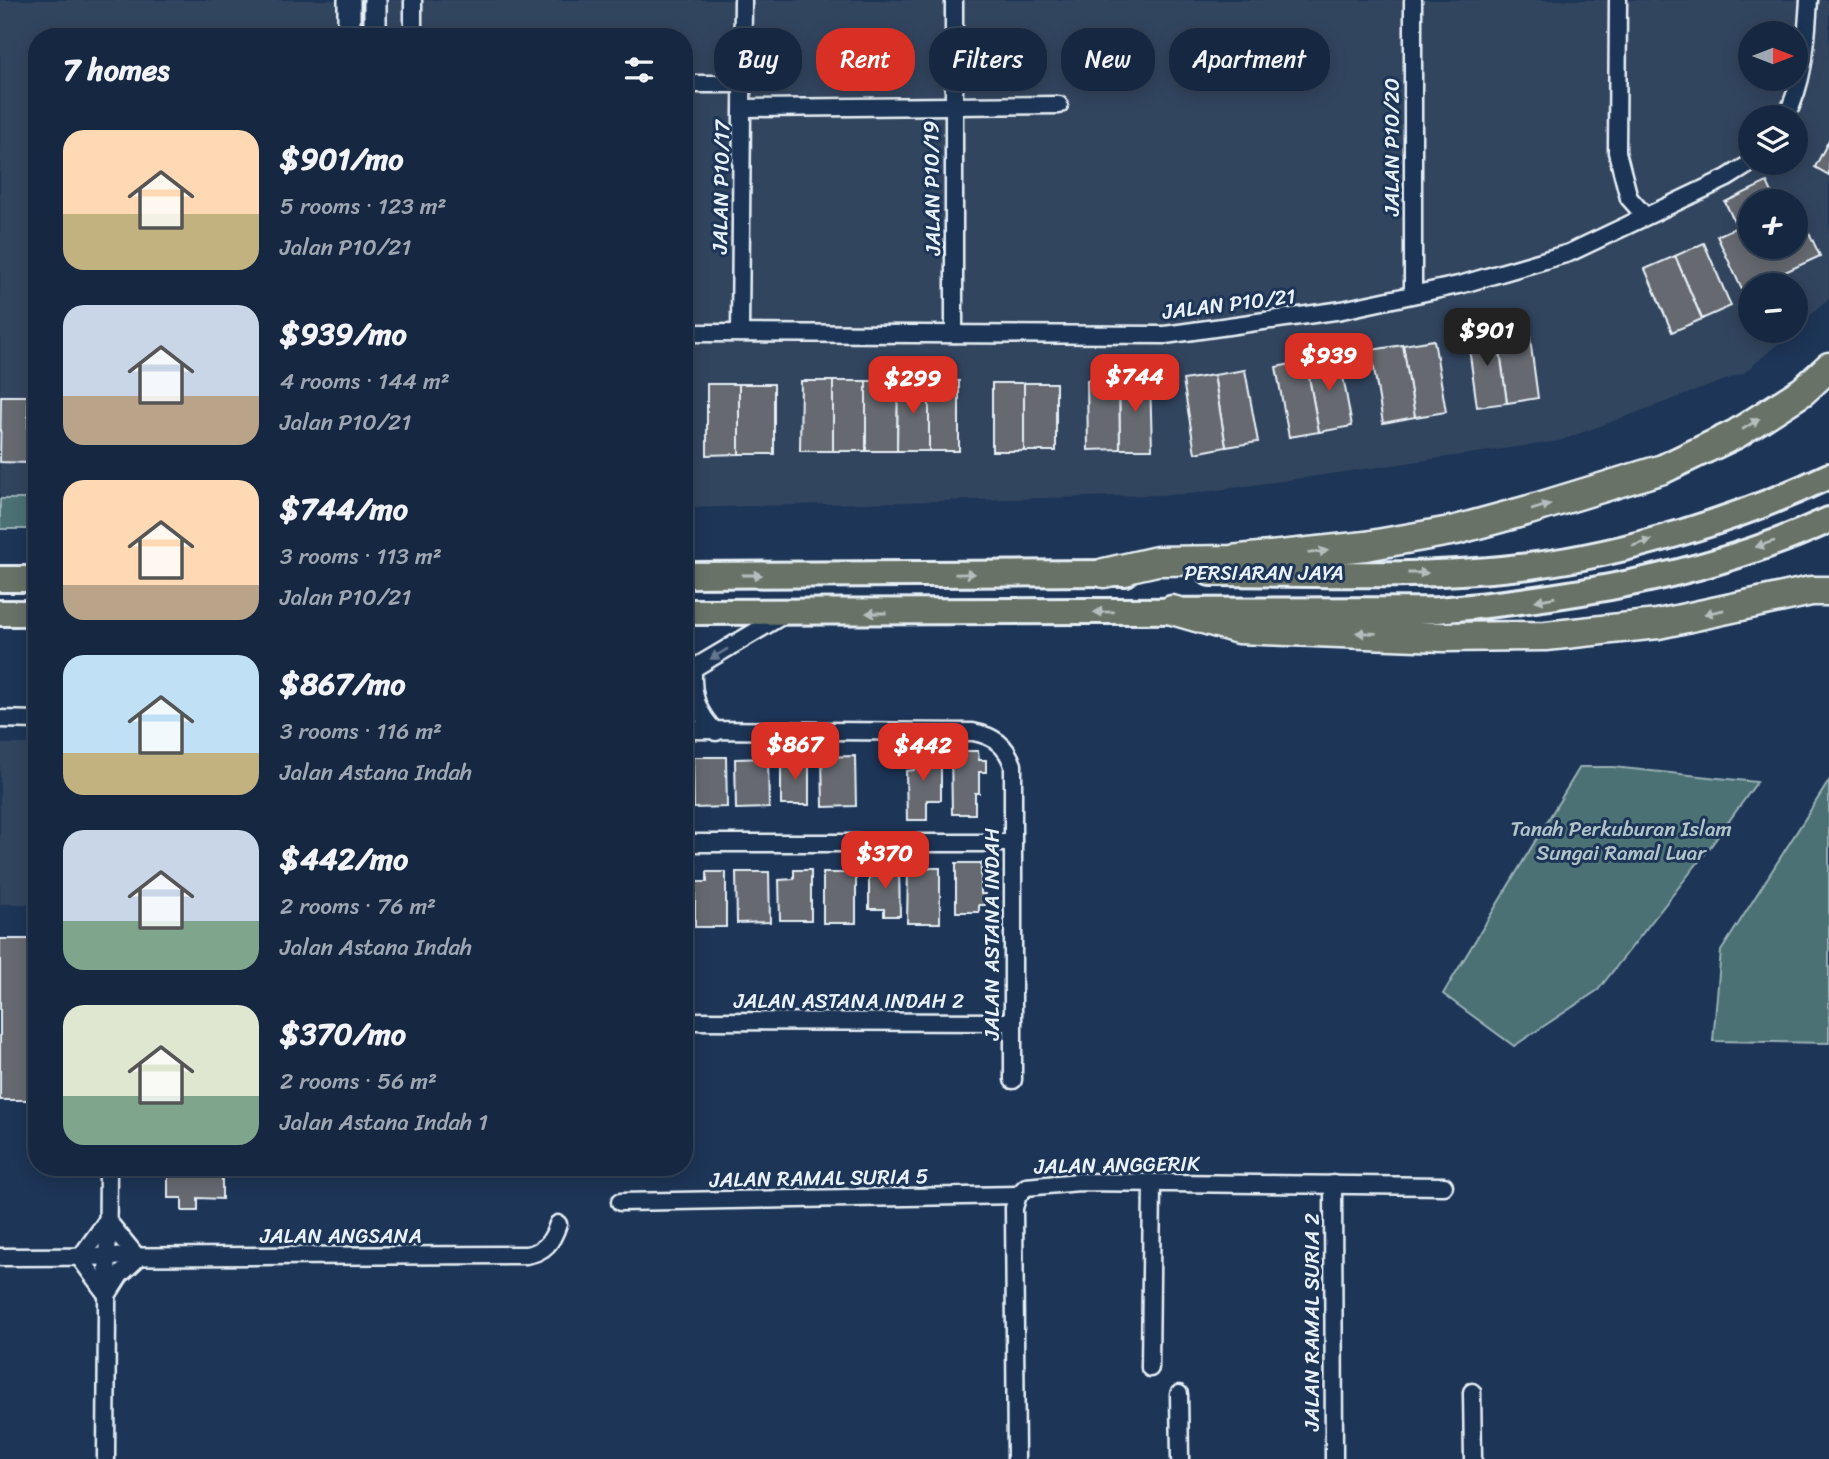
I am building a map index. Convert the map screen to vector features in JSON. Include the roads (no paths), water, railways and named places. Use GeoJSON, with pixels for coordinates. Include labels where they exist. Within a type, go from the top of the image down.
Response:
{"type":"FeatureCollection","features":[{"type":"Feature","properties":{"kind":"highway"},"geometry":{"type":"LineString","coordinates":[[1104,573],[1157,561],[1231,560],[1366,546],[1456,530],[1529,510],[1663,468],[1735,434],[1803,391],[1829,368]]}},
{"type":"Feature","properties":{"kind":"highway"},"geometry":{"type":"LineString","coordinates":[[1172,610],[1238,629],[1443,637],[1546,636],[1658,624],[1811,591],[1829,591]]}},
{"type":"Feature","properties":{"kind":"main road","name":"PERSIARAN JAYA"},"geometry":{"type":"LineString","coordinates":[[693,575],[1438,573],[1530,566],[1635,545],[1798,491],[1829,476]]}},
{"type":"Feature","properties":{"kind":"main road","name":"PERSIARAN JAYA"},"geometry":{"type":"LineString","coordinates":[[693,612],[1438,610],[1531,602],[1635,583],[1715,561],[1829,520]]}},
{"type":"Feature","properties":{"kind":"main road"},"geometry":{"type":"LineString","coordinates":[[0,579],[28,579]]}},
{"type":"Feature","properties":{"kind":"main road"},"geometry":{"type":"LineString","coordinates":[[0,613],[28,613]]}},
{"type":"Feature","properties":{"kind":"street"},"geometry":{"type":"LineString","coordinates":[[349,0],[349,28]]}},
{"type":"Feature","properties":{"kind":"street"},"geometry":{"type":"LineString","coordinates":[[375,0],[375,28]]}},
{"type":"Feature","properties":{"kind":"street"},"geometry":{"type":"LineString","coordinates":[[413,0],[413,28]]}},
{"type":"Feature","properties":{"kind":"street","name":"JALAN P10/17"},"geometry":{"type":"LineString","coordinates":[[743,0],[743,28]]}},
{"type":"Feature","properties":{"kind":"street","name":"JALAN P10/19"},"geometry":{"type":"LineString","coordinates":[[954,0],[954,334]]}},
{"type":"Feature","properties":{"kind":"street","name":"JALAN P10/20"},"geometry":{"type":"LineString","coordinates":[[1413,0],[1413,294]]}},
{"type":"Feature","properties":{"kind":"street"},"geometry":{"type":"LineString","coordinates":[[1618,0],[1617,152],[1629,198],[1645,216]]}},
{"type":"Feature","properties":{"kind":"street"},"geometry":{"type":"LineString","coordinates":[[1792,105],[1805,68],[1809,0]]}},
{"type":"Feature","properties":{"kind":"street"},"geometry":{"type":"LineString","coordinates":[[693,84],[714,84]]}},
{"type":"Feature","properties":{"kind":"street","name":"JALAN P10/17"},"geometry":{"type":"LineString","coordinates":[[740,333],[742,91]]}},
{"type":"Feature","properties":{"kind":"street"},"geometry":{"type":"LineString","coordinates":[[743,108],[1059,105]]}},
{"type":"Feature","properties":{"kind":"street","name":"JALAN P10/21"},"geometry":{"type":"LineString","coordinates":[[693,333],[1165,335],[1342,310],[1464,284],[1569,253],[1738,171]]}},
{"type":"Feature","properties":{"kind":"street"},"geometry":{"type":"LineString","coordinates":[[693,669],[787,613]]}},
{"type":"Feature","properties":{"kind":"street"},"geometry":{"type":"LineString","coordinates":[[693,693],[696,706],[716,732]]}},
{"type":"Feature","properties":{"kind":"street"},"geometry":{"type":"LineString","coordinates":[[0,719],[28,720]]}},
{"type":"Feature","properties":{"kind":"street","name":"JALAN ASTANA INDAH"},"geometry":{"type":"LineString","coordinates":[[693,731],[984,734],[1005,748],[1013,765],[1013,1080]]}},
{"type":"Feature","properties":{"kind":"street"},"geometry":{"type":"LineString","coordinates":[[693,843],[1013,843]]}},
{"type":"Feature","properties":{"kind":"street","name":"JALAN ASTANA INDAH 2"},"geometry":{"type":"LineString","coordinates":[[693,1021],[1013,1022]]}},
{"type":"Feature","properties":{"kind":"street"},"geometry":{"type":"LineString","coordinates":[[106,1459],[108,1176]]}},
{"type":"Feature","properties":{"kind":"street","name":"JALAN ANGGERIK"},"geometry":{"type":"LineString","coordinates":[[1016,1459],[1014,1208],[1018,1195],[1026,1187],[1038,1183],[1444,1186]]}},
{"type":"Feature","properties":{"kind":"street"},"geometry":{"type":"LineString","coordinates":[[1150,1368],[1152,1184]]}},
{"type":"Feature","properties":{"kind":"street","name":"JALAN RAMAL SURIA 2"},"geometry":{"type":"LineString","coordinates":[[1332,1184],[1334,1459]]}},
{"type":"Feature","properties":{"kind":"street","name":"JALAN RAMAL SURIA 5"},"geometry":{"type":"LineString","coordinates":[[620,1202],[1018,1195]]}},
{"type":"Feature","properties":{"kind":"street"},"geometry":{"type":"LineString","coordinates":[[107,1220],[80,1258],[107,1295]]}},
{"type":"Feature","properties":{"kind":"street"},"geometry":{"type":"LineString","coordinates":[[107,1220],[138,1258],[120,1275],[107,1295]]}},
{"type":"Feature","properties":{"kind":"street","name":"JALAN ANGSANA"},"geometry":{"type":"LineString","coordinates":[[0,1257],[526,1255],[538,1253],[548,1246],[558,1224]]}},
{"type":"Feature","properties":{"kind":"street"},"geometry":{"type":"LineString","coordinates":[[1472,1392],[1473,1459]]}},
{"type":"Feature","properties":{"kind":"street"},"geometry":{"type":"LineString","coordinates":[[1179,1394],[1180,1459]]}},
{"type":"Feature","properties":{"kind":"park label","name":"Tanah Perkuburan Islam Sungai Ramal Luar"},"geometry":{"type":"Point","coordinates":[1621,841]}}]}
